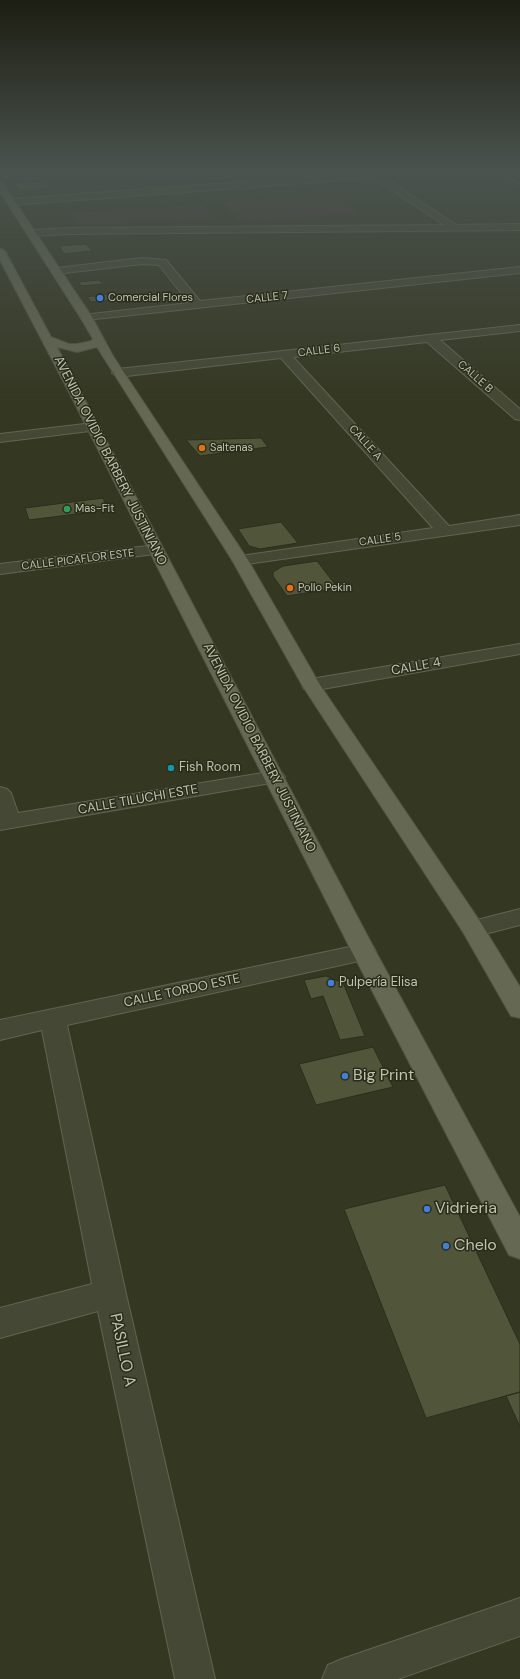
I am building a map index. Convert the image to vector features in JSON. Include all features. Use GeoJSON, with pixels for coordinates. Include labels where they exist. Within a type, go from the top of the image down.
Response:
{"type":"FeatureCollection","features":[{"type":"Feature","properties":{"kind":"main road"},"geometry":{"type":"LineString","coordinates":[[41,248],[86,317],[107,356],[240,560],[311,685],[473,929],[520,1009]]}},
{"type":"Feature","properties":{"kind":"main road","name":"AVENIDA OVIDIO BARBERY JUSTINIANO"},"geometry":{"type":"LineString","coordinates":[[2,257],[48,339],[364,952],[520,1246]]}},
{"type":"Feature","properties":{"kind":"main road"},"geometry":{"type":"LineString","coordinates":[[48,339],[67,347],[77,348],[95,344],[99,339]]}},
{"type":"Feature","properties":{"kind":"main road"},"geometry":{"type":"LineString","coordinates":[[58,359],[63,354],[78,351],[107,356]]}},
{"type":"Feature","properties":{"kind":"street"},"geometry":{"type":"LineString","coordinates":[[56,271],[142,261],[162,262],[197,305]]}},
{"type":"Feature","properties":{"kind":"street"},"geometry":{"type":"LineString","coordinates":[[427,269],[436,271],[446,278]]}},
{"type":"Feature","properties":{"kind":"street","name":"CALLE 7"},"geometry":{"type":"LineString","coordinates":[[86,317],[520,270]]}},
{"type":"Feature","properties":{"kind":"street","name":"CALLE 6"},"geometry":{"type":"LineString","coordinates":[[118,373],[520,328]]}},
{"type":"Feature","properties":{"kind":"street","name":"CALLE B"},"geometry":{"type":"LineString","coordinates":[[430,338],[520,416]]}},
{"type":"Feature","properties":{"kind":"street","name":"CALLE A"},"geometry":{"type":"LineString","coordinates":[[284,355],[445,531]]}},
{"type":"Feature","properties":{"kind":"street"},"geometry":{"type":"LineString","coordinates":[[0,438],[93,427]]}},
{"type":"Feature","properties":{"kind":"street","name":"CALLE 5"},"geometry":{"type":"LineString","coordinates":[[240,560],[520,520]]}},
{"type":"Feature","properties":{"kind":"street","name":"CALLE PICAFLOR ESTE"},"geometry":{"type":"LineString","coordinates":[[0,570],[156,550]]}},
{"type":"Feature","properties":{"kind":"street","name":"CALLE 4"},"geometry":{"type":"LineString","coordinates":[[311,685],[520,649]]}},
{"type":"Feature","properties":{"kind":"street","name":"CALLE TILUCHI ESTE"},"geometry":{"type":"LineString","coordinates":[[5,823],[275,777]]}},
{"type":"Feature","properties":{"kind":"street"},"geometry":{"type":"LineString","coordinates":[[0,793],[5,823]]}},
{"type":"Feature","properties":{"kind":"street"},"geometry":{"type":"LineString","coordinates":[[473,929],[520,917]]}},
{"type":"Feature","properties":{"kind":"street","name":"CALLE TORDO ESTE"},"geometry":{"type":"LineString","coordinates":[[0,1030],[364,952]]}},
{"type":"Feature","properties":{"kind":"street","name":"PASILLO A"},"geometry":{"type":"LineString","coordinates":[[52,1020],[110,1294],[195,1679]]}},
{"type":"Feature","properties":{"kind":"street"},"geometry":{"type":"LineString","coordinates":[[0,1323],[110,1294]]}},
{"type":"Feature","properties":{"kind":"street"},"geometry":{"type":"LineString","coordinates":[[342,1679],[520,1617]]}},
{"type":"Feature","properties":{"kind":"building"},"geometry":{"type":"Polygon","coordinates":[[[60,248],[90,248],[92,251],[64,254],[60,248]]]}},
{"type":"Feature","properties":{"kind":"building"},"geometry":{"type":"Polygon","coordinates":[[[99,280],[103,284],[82,286],[78,282],[99,280]]]}},
{"type":"Feature","properties":{"kind":"building","name":"Comercial Flores"},"geometry":{"type":"Polygon","coordinates":[[[109,294],[113,300],[91,302],[87,297],[109,294]]]}},
{"type":"Feature","properties":{"kind":"building"},"geometry":{"type":"Polygon","coordinates":[[[261,438],[268,447],[200,456],[186,440],[261,438]]]}},
{"type":"Feature","properties":{"kind":"building","name":"Mas-Fit"},"geometry":{"type":"Polygon","coordinates":[[[103,498],[108,510],[29,520],[25,508],[103,498]]]}},
{"type":"Feature","properties":{"kind":"building"},"geometry":{"type":"Polygon","coordinates":[[[281,522],[298,543],[260,549],[249,546],[238,529],[281,522]]]}},
{"type":"Feature","properties":{"kind":"building"},"geometry":{"type":"Polygon","coordinates":[[[317,561],[338,588],[287,596],[273,576],[273,572],[283,566],[317,561]]]}},
{"type":"Feature","properties":{"kind":"building"},"geometry":{"type":"Polygon","coordinates":[[[326,976],[343,983],[365,1036],[340,1040],[323,996],[311,999],[304,980],[326,976]]]}},
{"type":"Feature","properties":{"kind":"building","name":"Big Print"},"geometry":{"type":"Polygon","coordinates":[[[373,1047],[393,1087],[316,1105],[299,1064],[373,1047]]]}},
{"type":"Feature","properties":{"kind":"building"},"geometry":{"type":"Polygon","coordinates":[[[445,1185],[520,1344],[520,1392],[426,1418],[344,1209],[445,1185]]]}},
{"type":"Feature","properties":{"kind":"building"},"geometry":{"type":"Polygon","coordinates":[[[520,1392],[520,1427],[506,1396],[520,1392]]]}},
{"type":"Feature","properties":{"kind":"place","name":"Comercial Flores"},"geometry":{"type":"Point","coordinates":[100,298]}},
{"type":"Feature","properties":{"kind":"place","name":"Saltenas"},"geometry":{"type":"Point","coordinates":[202,448]}},
{"type":"Feature","properties":{"kind":"place","name":"Mas-Fit"},"geometry":{"type":"Point","coordinates":[67,509]}},
{"type":"Feature","properties":{"kind":"place","name":"Pollo Pekin"},"geometry":{"type":"Point","coordinates":[290,588]}},
{"type":"Feature","properties":{"kind":"place","name":"Fish Room"},"geometry":{"type":"Point","coordinates":[171,768]}},
{"type":"Feature","properties":{"kind":"place","name":"Pulpería Elisa"},"geometry":{"type":"Point","coordinates":[331,983]}},
{"type":"Feature","properties":{"kind":"place","name":"Big Print"},"geometry":{"type":"Point","coordinates":[345,1076]}},
{"type":"Feature","properties":{"kind":"place","name":"Vidrieria"},"geometry":{"type":"Point","coordinates":[427,1209]}},
{"type":"Feature","properties":{"kind":"place","name":"Chelo"},"geometry":{"type":"Point","coordinates":[446,1246]}}]}
